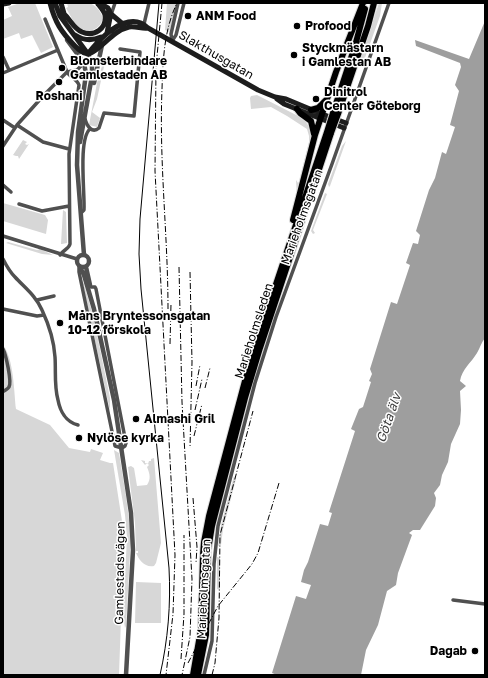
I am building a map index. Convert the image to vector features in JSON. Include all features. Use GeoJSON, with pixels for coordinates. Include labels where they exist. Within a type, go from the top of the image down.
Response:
{"type":"FeatureCollection","features":[{"type":"Feature","properties":{"kind":"highway"},"geometry":{"type":"LineString","coordinates":[[291,236],[293,221],[315,135],[326,100],[365,3]]}},
{"type":"Feature","properties":{"kind":"highway","name":"Marieholmsleden"},"geometry":{"type":"LineString","coordinates":[[336,113],[356,46],[365,3]]}},
{"type":"Feature","properties":{"kind":"highway","name":"Marieholmsleden"},"geometry":{"type":"LineString","coordinates":[[193,675],[201,629],[203,555],[206,529],[250,362],[291,236],[368,26],[374,3]]}},
{"type":"Feature","properties":{"kind":"highway"},"geometry":{"type":"LineString","coordinates":[[311,110],[321,107],[326,100]]}},
{"type":"Feature","properties":{"kind":"highway"},"geometry":{"type":"LineString","coordinates":[[297,109],[300,113],[311,120],[315,135]]}},
{"type":"Feature","properties":{"kind":"highway","name":"Marieholmsleden"},"geometry":{"type":"LineString","coordinates":[[198,675],[206,635],[208,550],[213,520],[258,354],[329,133]]}},
{"type":"Feature","properties":{"kind":"main road"},"geometry":{"type":"LineString","coordinates":[[3,4],[9,3]]}},
{"type":"Feature","properties":{"kind":"main road"},"geometry":{"type":"LineString","coordinates":[[50,3],[54,18],[64,35],[83,53],[88,54],[92,52],[116,33],[130,27]]}},
{"type":"Feature","properties":{"kind":"main road"},"geometry":{"type":"LineString","coordinates":[[60,3],[62,15],[73,26],[88,34],[95,33],[102,27],[105,18],[104,13],[97,4]]}},
{"type":"Feature","properties":{"kind":"main road"},"geometry":{"type":"LineString","coordinates":[[97,4],[101,4],[108,8],[110,16],[107,33]]}},
{"type":"Feature","properties":{"kind":"main road"},"geometry":{"type":"LineString","coordinates":[[56,6],[88,54]]}},
{"type":"Feature","properties":{"kind":"main road"},"geometry":{"type":"LineString","coordinates":[[110,16],[122,24],[130,27]]}},
{"type":"Feature","properties":{"kind":"main road","name":"Slakthusgatan"},"geometry":{"type":"LineString","coordinates":[[88,54],[92,47],[115,26],[141,22],[251,86],[275,97],[284,104],[345,125]]}},
{"type":"Feature","properties":{"kind":"main road","name":"Slakthusgatan"},"geometry":{"type":"LineString","coordinates":[[130,27],[146,26]]}},
{"type":"Feature","properties":{"kind":"main road","name":"Slakthusgatan"},"geometry":{"type":"LineString","coordinates":[[73,32],[79,37],[89,40],[95,39],[107,33]]}},
{"type":"Feature","properties":{"kind":"main road","name":"Slakthusgatan"},"geometry":{"type":"LineString","coordinates":[[275,97],[286,99],[311,110],[321,117]]}},
{"type":"Feature","properties":{"kind":"street"},"geometry":{"type":"LineString","coordinates":[[110,16],[115,3]]}},
{"type":"Feature","properties":{"kind":"street"},"geometry":{"type":"LineString","coordinates":[[146,26],[149,3]]}},
{"type":"Feature","properties":{"kind":"street"},"geometry":{"type":"LineString","coordinates":[[172,41],[171,34],[178,3]]}},
{"type":"Feature","properties":{"kind":"street"},"geometry":{"type":"LineString","coordinates":[[172,41],[176,36],[184,3]]}},
{"type":"Feature","properties":{"kind":"street","name":"Marieholmsgatan"},"geometry":{"type":"LineString","coordinates":[[204,675],[212,642],[216,538],[265,350],[389,3]]}},
{"type":"Feature","properties":{"kind":"street"},"geometry":{"type":"LineString","coordinates":[[45,19],[66,72],[78,82],[79,87],[69,149],[70,245],[62,251],[60,255]]}},
{"type":"Feature","properties":{"kind":"street"},"geometry":{"type":"LineString","coordinates":[[64,35],[84,63],[86,78],[78,132],[78,156]]}},
{"type":"Feature","properties":{"kind":"street"},"geometry":{"type":"LineString","coordinates":[[89,96],[103,44]]}},
{"type":"Feature","properties":{"kind":"street"},"geometry":{"type":"LineString","coordinates":[[90,129],[95,130],[99,128],[104,113],[134,116],[140,52],[120,49]]}},
{"type":"Feature","properties":{"kind":"street"},"geometry":{"type":"LineString","coordinates":[[3,73],[58,50]]}},
{"type":"Feature","properties":{"kind":"street"},"geometry":{"type":"LineString","coordinates":[[3,146],[16,127],[44,95],[66,72],[77,70],[84,63],[88,54]]}},
{"type":"Feature","properties":{"kind":"street"},"geometry":{"type":"LineString","coordinates":[[77,259],[77,264],[80,267],[86,267],[89,261],[88,257],[84,255],[77,166],[92,72],[92,64],[88,54]]}},
{"type":"Feature","properties":{"kind":"street"},"geometry":{"type":"LineString","coordinates":[[3,57],[8,70]]}},
{"type":"Feature","properties":{"kind":"street"},"geometry":{"type":"LineString","coordinates":[[85,119],[90,129]]}},
{"type":"Feature","properties":{"kind":"street"},"geometry":{"type":"LineString","coordinates":[[3,120],[43,142],[69,149]]}},
{"type":"Feature","properties":{"kind":"street"},"geometry":{"type":"LineString","coordinates":[[81,213],[84,210],[83,165],[86,133],[90,129]]}},
{"type":"Feature","properties":{"kind":"street"},"geometry":{"type":"LineString","coordinates":[[77,166],[83,165]]}},
{"type":"Feature","properties":{"kind":"street"},"geometry":{"type":"LineString","coordinates":[[3,185],[11,192]]}},
{"type":"Feature","properties":{"kind":"street"},"geometry":{"type":"LineString","coordinates":[[19,204],[42,211],[69,206]]}},
{"type":"Feature","properties":{"kind":"street"},"geometry":{"type":"LineString","coordinates":[[3,242],[4,236],[60,255],[77,259]]}},
{"type":"Feature","properties":{"kind":"street"},"geometry":{"type":"LineString","coordinates":[[77,259],[81,255],[84,255]]}},
{"type":"Feature","properties":{"kind":"street"},"geometry":{"type":"LineString","coordinates":[[3,259],[14,277],[37,300],[44,315],[52,336],[54,347],[58,402],[66,417],[72,423],[78,425]]}},
{"type":"Feature","properties":{"kind":"street","name":"Gamlestadsvägen"},"geometry":{"type":"LineString","coordinates":[[80,267],[84,275],[94,308],[116,412],[131,513],[133,538],[126,675]]}},
{"type":"Feature","properties":{"kind":"street","name":"Gamlestadsvägen"},"geometry":{"type":"LineString","coordinates":[[80,267],[79,273],[115,446],[122,448]]}},
{"type":"Feature","properties":{"kind":"street","name":"Gamlestadsvägen"},"geometry":{"type":"LineString","coordinates":[[86,267],[94,308]]}},
{"type":"Feature","properties":{"kind":"street","name":"Gamlestadsvägen"},"geometry":{"type":"LineString","coordinates":[[90,287],[95,287],[96,289],[125,439],[125,446],[122,448]]}},
{"type":"Feature","properties":{"kind":"street"},"geometry":{"type":"LineString","coordinates":[[37,300],[54,296]]}},
{"type":"Feature","properties":{"kind":"street"},"geometry":{"type":"LineString","coordinates":[[3,309],[37,316],[44,315]]}},
{"type":"Feature","properties":{"kind":"street"},"geometry":{"type":"LineString","coordinates":[[3,349],[9,385],[9,387],[4,391]]}},
{"type":"Feature","properties":{"kind":"street"},"geometry":{"type":"LineString","coordinates":[[110,420],[116,412]]}},
{"type":"Feature","properties":{"kind":"street"},"geometry":{"type":"LineString","coordinates":[[453,600],[485,604]]}},
{"type":"Feature","properties":{"kind":"shaded area"},"geometry":{"type":"Polygon","coordinates":[[[20,3],[35,3],[53,47],[41,53],[32,35],[21,39],[19,33],[3,39],[3,20],[12,16],[8,7],[20,3]]]}},
{"type":"Feature","properties":{"kind":"shaded area"},"geometry":{"type":"Polygon","coordinates":[[[67,3],[90,3],[98,9],[102,16],[101,23],[96,29],[84,31],[75,24],[66,8],[68,7],[67,3]]]}},
{"type":"Feature","properties":{"kind":"shaded area"},"geometry":{"type":"Polygon","coordinates":[[[167,3],[177,3],[177,8],[169,32],[165,30],[167,3]]]}},
{"type":"Feature","properties":{"kind":"shaded area"},"geometry":{"type":"Polygon","coordinates":[[[379,3],[382,3],[380,16],[362,66],[358,64],[379,3]]]}},
{"type":"Feature","properties":{"kind":"shaded area"},"geometry":{"type":"Polygon","coordinates":[[[104,59],[105,62],[97,99],[92,112],[100,118],[97,127],[89,125],[97,83],[104,59]]]}},
{"type":"Feature","properties":{"kind":"shaded area"},"geometry":{"type":"Polygon","coordinates":[[[257,95],[304,119],[311,130],[312,136],[297,197],[296,180],[298,183],[299,182],[309,142],[307,129],[271,107],[251,109],[250,98],[251,96],[257,95]]]}},
{"type":"Feature","properties":{"kind":"shaded area"},"geometry":{"type":"Polygon","coordinates":[[[23,140],[27,142],[25,144],[29,144],[19,159],[18,156],[13,155],[23,140]]]}},
{"type":"Feature","properties":{"kind":"shaded area"},"geometry":{"type":"Polygon","coordinates":[[[346,141],[329,187],[328,184],[342,146],[346,141]]]}},
{"type":"Feature","properties":{"kind":"shaded area"},"geometry":{"type":"Polygon","coordinates":[[[325,193],[327,194],[313,230],[315,233],[313,234],[311,231],[325,193]]]}},
{"type":"Feature","properties":{"kind":"shaded area"},"geometry":{"type":"Polygon","coordinates":[[[3,203],[45,215],[48,220],[46,234],[3,221],[3,203]]]}},
{"type":"Feature","properties":{"kind":"shaded area"},"geometry":{"type":"Polygon","coordinates":[[[63,210],[66,212],[67,243],[61,244],[63,210]]]}},
{"type":"Feature","properties":{"kind":"shaded area"},"geometry":{"type":"Polygon","coordinates":[[[8,242],[37,250],[40,249],[53,255],[42,254],[6,243],[8,242]]]}},
{"type":"Feature","properties":{"kind":"shaded area"},"geometry":{"type":"Polygon","coordinates":[[[82,280],[93,315],[110,398],[110,411],[82,280]]]}},
{"type":"Feature","properties":{"kind":"shaded area"},"geometry":{"type":"Polygon","coordinates":[[[3,345],[7,351],[11,367],[16,409],[50,425],[69,448],[90,452],[91,449],[103,453],[100,460],[113,463],[124,534],[119,675],[3,675],[3,345]]]}},
{"type":"Feature","properties":{"kind":"shaded area"},"geometry":{"type":"Polygon","coordinates":[[[114,450],[119,453],[131,536],[125,628],[123,615],[127,537],[125,515],[114,450]]]}},
{"type":"Feature","properties":{"kind":"shaded area"},"geometry":{"type":"Polygon","coordinates":[[[154,458],[161,543],[154,566],[145,565],[136,553],[138,553],[138,551],[136,551],[135,523],[128,467],[131,466],[134,468],[137,486],[147,485],[150,479],[147,467],[149,465],[148,464],[151,459],[154,458]]]}},
{"type":"Feature","properties":{"kind":"shaded area"},"geometry":{"type":"Polygon","coordinates":[[[234,476],[236,479],[223,529],[221,545],[218,546],[221,525],[234,476]]]}},
{"type":"Feature","properties":{"kind":"shaded area"},"geometry":{"type":"Polygon","coordinates":[[[217,557],[220,558],[220,590],[217,589],[217,557]]]}},
{"type":"Feature","properties":{"kind":"shaded area"},"geometry":{"type":"Polygon","coordinates":[[[136,582],[161,583],[161,623],[135,623],[136,582]]]}},
{"type":"Feature","properties":{"kind":"water","name":"Göta älv"},"geometry":{"type":"Polygon","coordinates":[[[485,21],[485,338],[461,377],[460,381],[466,386],[460,391],[460,424],[451,444],[448,462],[442,475],[440,485],[434,493],[436,498],[435,506],[420,530],[413,530],[409,533],[412,535],[398,573],[396,585],[387,591],[378,625],[366,650],[361,675],[277,675],[272,673],[296,596],[306,599],[311,585],[301,582],[304,570],[320,524],[328,526],[332,513],[329,512],[355,431],[351,429],[359,409],[363,407],[371,382],[369,381],[372,374],[370,369],[391,302],[397,304],[410,265],[406,263],[413,243],[418,244],[420,235],[416,231],[429,190],[435,178],[442,152],[446,154],[455,127],[450,125],[459,91],[455,85],[461,67],[460,63],[416,46],[415,40],[469,59],[485,21]]]}},
{"type":"Feature","properties":{"kind":"tram line"},"geometry":{"type":"LineString","coordinates":[[159,3],[140,219],[139,254],[141,289],[169,568],[170,595],[168,622],[160,675]]}},
{"type":"Feature","properties":{"kind":"railway"},"geometry":{"type":"LineString","coordinates":[[162,3],[156,67],[155,171],[175,555],[173,614],[166,675]]}},
{"type":"Feature","properties":{"kind":"railway"},"geometry":{"type":"LineString","coordinates":[[168,309],[161,117],[164,56],[167,34],[177,3]]}},
{"type":"Feature","properties":{"kind":"railway"},"geometry":{"type":"LineString","coordinates":[[179,267],[182,402],[192,579],[190,637],[182,675]]}},
{"type":"Feature","properties":{"kind":"railway"},"geometry":{"type":"LineString","coordinates":[[190,272],[192,362],[190,448]]}},
{"type":"Feature","properties":{"kind":"railway"},"geometry":{"type":"LineString","coordinates":[[170,344],[171,304]]}},
{"type":"Feature","properties":{"kind":"railway"},"geometry":{"type":"LineString","coordinates":[[196,386],[200,365]]}},
{"type":"Feature","properties":{"kind":"railway"},"geometry":{"type":"LineString","coordinates":[[205,388],[210,368]]}},
{"type":"Feature","properties":{"kind":"railway"},"geometry":{"type":"LineString","coordinates":[[195,410],[202,379]]}},
{"type":"Feature","properties":{"kind":"railway"},"geometry":{"type":"LineString","coordinates":[[194,436],[202,404]]}},
{"type":"Feature","properties":{"kind":"railway"},"geometry":{"type":"LineString","coordinates":[[212,675],[215,663],[219,618],[220,535],[253,411]]}},
{"type":"Feature","properties":{"kind":"railway"},"geometry":{"type":"LineString","coordinates":[[188,663],[218,606],[252,564],[258,553],[279,483]]}},
{"type":"Feature","properties":{"kind":"railway"},"geometry":{"type":"LineString","coordinates":[[193,498],[197,547],[196,563]]}},
{"type":"Feature","properties":{"kind":"railway"},"geometry":{"type":"LineString","coordinates":[[181,659],[184,614],[184,535]]}},
{"type":"Feature","properties":{"kind":"place","name":"ANM Food"},"geometry":{"type":"Point","coordinates":[188,16]}},
{"type":"Feature","properties":{"kind":"place","name":"Profood"},"geometry":{"type":"Point","coordinates":[297,26]}},
{"type":"Feature","properties":{"kind":"place","name":"Styckmästarn i Gamlestan AB"},"geometry":{"type":"Point","coordinates":[294,55]}},
{"type":"Feature","properties":{"kind":"place","name":"Blomsterbindare Gamlestaden AB"},"geometry":{"type":"Point","coordinates":[62,68]}},
{"type":"Feature","properties":{"kind":"place","name":"Roshani"},"geometry":{"type":"Point","coordinates":[59,82]}},
{"type":"Feature","properties":{"kind":"place","name":"Dinitrol Center Göteborg"},"geometry":{"type":"Point","coordinates":[316,99]}},
{"type":"Feature","properties":{"kind":"place","name":"Måns Bryntessonsgatan 10-12 förskola"},"geometry":{"type":"Point","coordinates":[60,323]}},
{"type":"Feature","properties":{"kind":"place","name":"Almashi Gril"},"geometry":{"type":"Point","coordinates":[136,419]}},
{"type":"Feature","properties":{"kind":"place","name":"Nylöse kyrka"},"geometry":{"type":"Point","coordinates":[79,438]}},
{"type":"Feature","properties":{"kind":"place","name":"Dagab"},"geometry":{"type":"Point","coordinates":[475,651]}}]}
